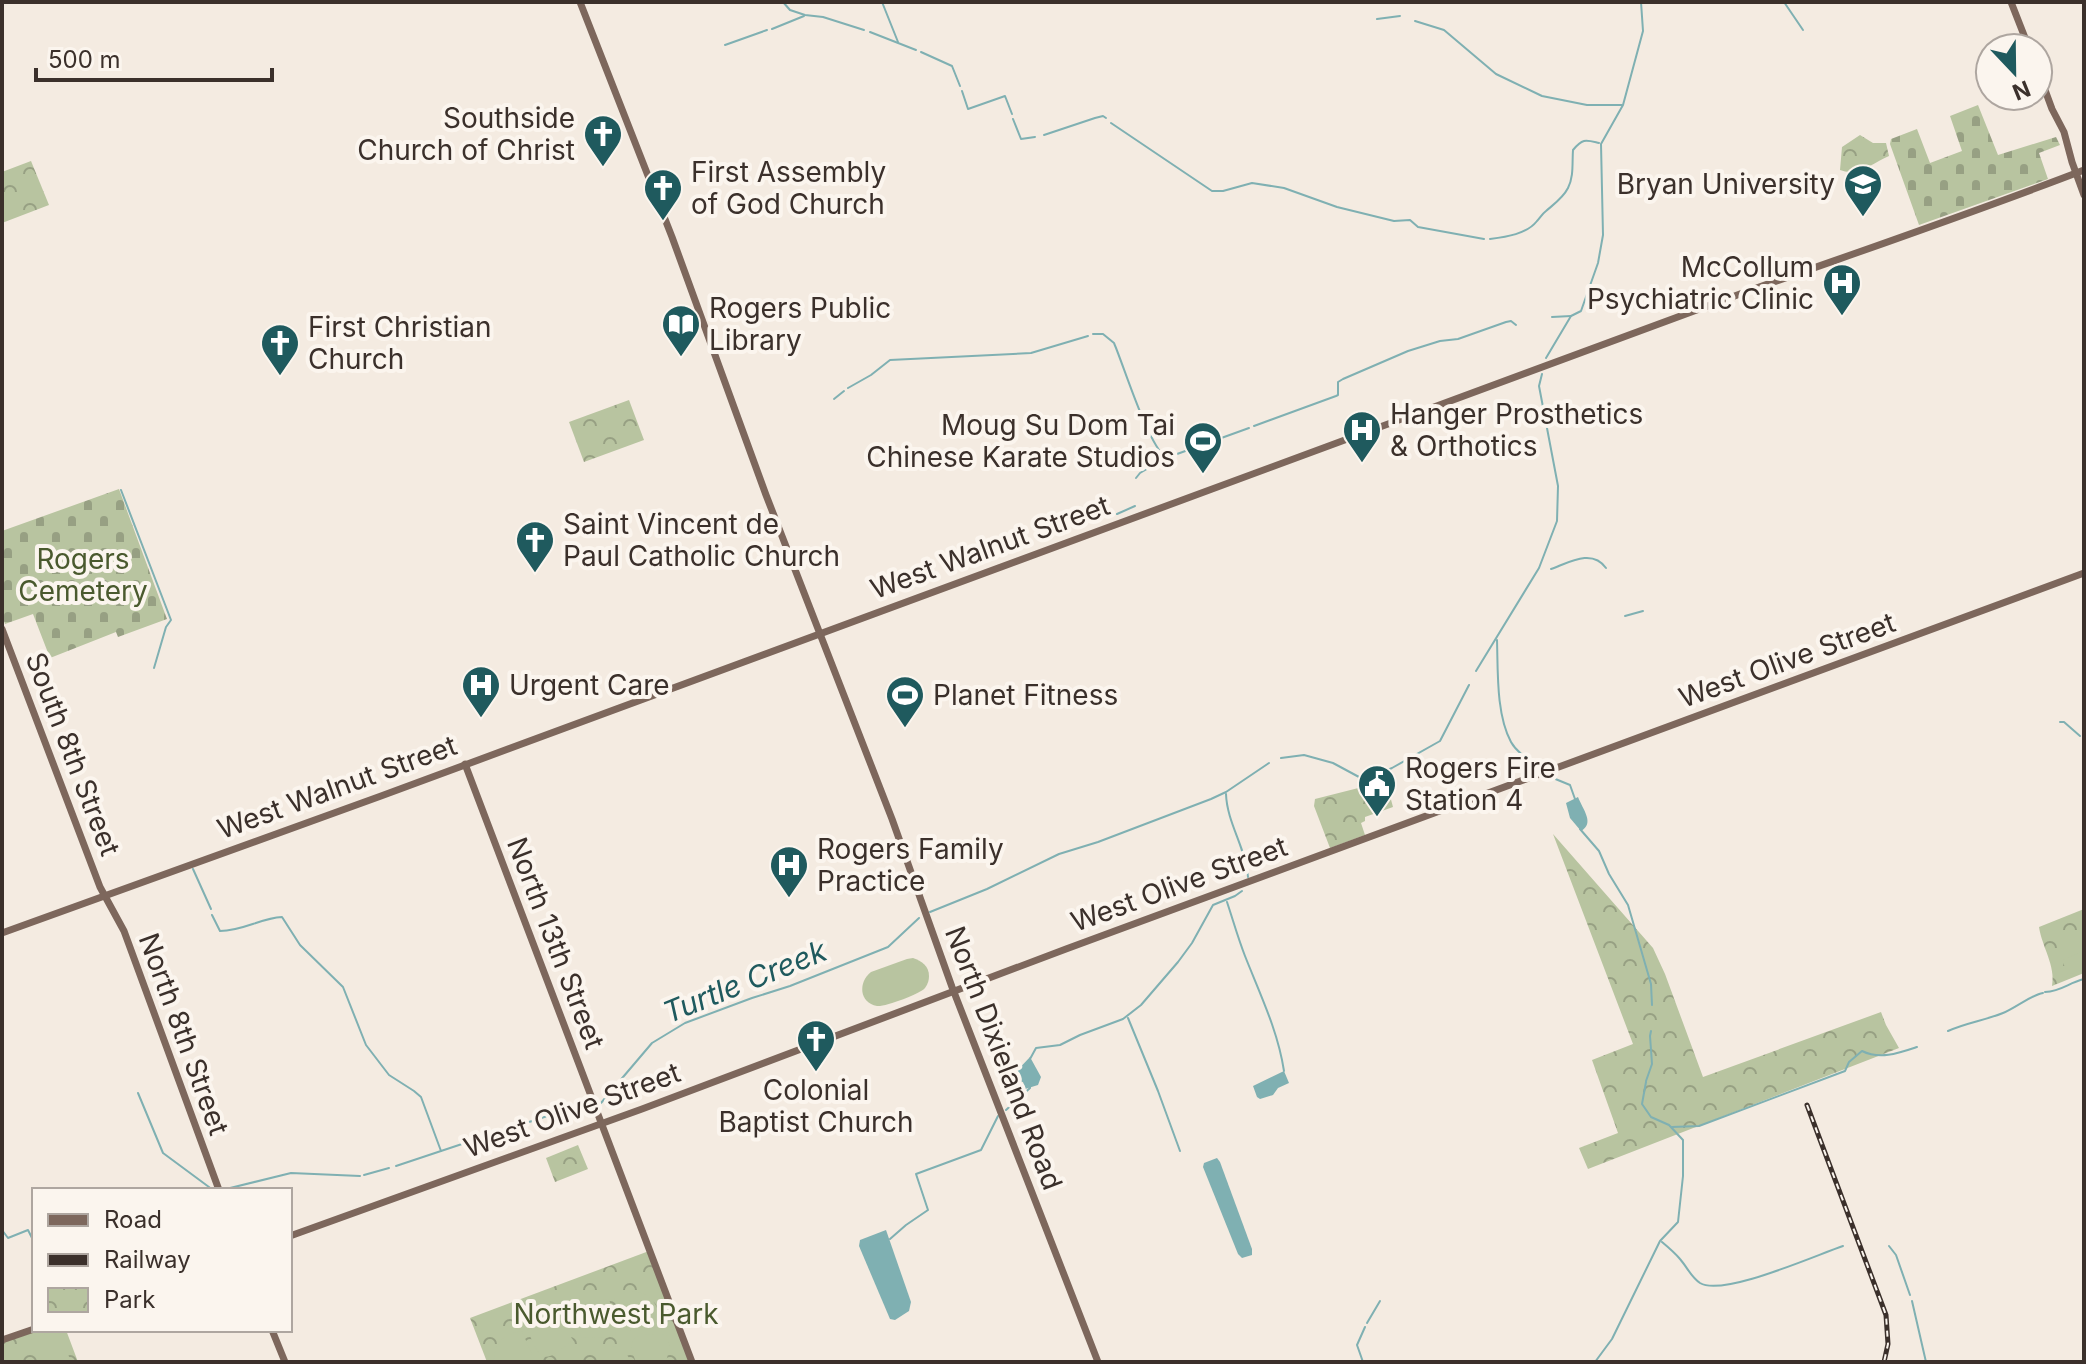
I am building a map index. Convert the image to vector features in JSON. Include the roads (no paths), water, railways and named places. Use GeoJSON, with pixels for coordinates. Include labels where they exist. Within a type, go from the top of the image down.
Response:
{"type":"FeatureCollection","features":[{"type":"Feature","properties":{"kind":"main road","name":"North Dixieland Road"},"geometry":{"type":"LineString","coordinates":[[580,2],[672,237],[954,991],[1098,1362]]}},
{"type":"Feature","properties":{"kind":"main road"},"geometry":{"type":"LineString","coordinates":[[2011,2],[2023,32]]}},
{"type":"Feature","properties":{"kind":"main road"},"geometry":{"type":"LineString","coordinates":[[2054,112],[2080,172],[2084,195]]}},
{"type":"Feature","properties":{"kind":"main road","name":"West Walnut Street"},"geometry":{"type":"LineString","coordinates":[[2,933],[2080,172]]}},
{"type":"Feature","properties":{"kind":"main road","name":"West Olive Street"},"geometry":{"type":"LineString","coordinates":[[292,1235],[2084,573]]}},
{"type":"Feature","properties":{"kind":"main road","name":"South 8th Street"},"geometry":{"type":"LineString","coordinates":[[2,629],[104,895]]}},
{"type":"Feature","properties":{"kind":"main road","name":"North 13th Street"},"geometry":{"type":"LineString","coordinates":[[465,764],[692,1362]]}},
{"type":"Feature","properties":{"kind":"main road"},"geometry":{"type":"LineString","coordinates":[[99,882],[113,887],[147,880]]}},
{"type":"Feature","properties":{"kind":"main road"},"geometry":{"type":"LineString","coordinates":[[113,910],[113,895],[117,890]]}},
{"type":"Feature","properties":{"kind":"main road","name":"North 8th Street"},"geometry":{"type":"LineString","coordinates":[[104,895],[132,952],[218,1188]]}},
{"type":"Feature","properties":{"kind":"main road"},"geometry":{"type":"LineString","coordinates":[[2,1340],[32,1330]]}},
{"type":"Feature","properties":{"kind":"main road"},"geometry":{"type":"LineString","coordinates":[[273,1332],[285,1362]]}},
{"type":"Feature","properties":{"kind":"water"},"geometry":{"type":"Polygon","coordinates":[[[1578,797],[1588,820],[1581,831],[1570,818],[1566,803],[1578,797]]]}},
{"type":"Feature","properties":{"kind":"water"},"geometry":{"type":"Polygon","coordinates":[[[1030,1057],[1041,1077],[1038,1085],[1025,1089],[1023,1082],[1012,1076],[1030,1057]]]}},
{"type":"Feature","properties":{"kind":"water"},"geometry":{"type":"Polygon","coordinates":[[[1284,1071],[1289,1083],[1278,1088],[1273,1095],[1257,1097],[1253,1086],[1284,1071]]]}},
{"type":"Feature","properties":{"kind":"water"},"geometry":{"type":"Polygon","coordinates":[[[1217,1158],[1252,1255],[1242,1258],[1238,1254],[1203,1167],[1204,1163],[1217,1158]]]}},
{"type":"Feature","properties":{"kind":"water"},"geometry":{"type":"Polygon","coordinates":[[[886,1230],[911,1302],[909,1311],[895,1320],[890,1319],[859,1246],[860,1240],[886,1230]]]}},
{"type":"Feature","properties":{"kind":"waterway"},"geometry":{"type":"LineString","coordinates":[[783,2],[790,10],[864,30]]}},
{"type":"Feature","properties":{"kind":"waterway"},"geometry":{"type":"LineString","coordinates":[[882,2],[898,42]]}},
{"type":"Feature","properties":{"kind":"waterway","name":"Turtle Creek"},"geometry":{"type":"LineString","coordinates":[[1546,358],[1571,316],[1581,311],[1598,263],[1603,235],[1601,144],[1623,105],[1643,31],[1641,2]]}},
{"type":"Feature","properties":{"kind":"waterway"},"geometry":{"type":"LineString","coordinates":[[1784,2],[1803,30]]}},
{"type":"Feature","properties":{"kind":"waterway"},"geometry":{"type":"LineString","coordinates":[[772,29],[804,16]]}},
{"type":"Feature","properties":{"kind":"waterway"},"geometry":{"type":"LineString","coordinates":[[1377,19],[1400,16]]}},
{"type":"Feature","properties":{"kind":"waterway"},"geometry":{"type":"LineString","coordinates":[[1415,21],[1444,30],[1496,74],[1542,96],[1587,105],[1622,105]]}},
{"type":"Feature","properties":{"kind":"waterway"},"geometry":{"type":"LineString","coordinates":[[725,45],[767,30]]}},
{"type":"Feature","properties":{"kind":"waterway"},"geometry":{"type":"LineString","coordinates":[[870,32],[916,50]]}},
{"type":"Feature","properties":{"kind":"waterway"},"geometry":{"type":"LineString","coordinates":[[921,52],[952,66],[960,86]]}},
{"type":"Feature","properties":{"kind":"waterway"},"geometry":{"type":"LineString","coordinates":[[962,91],[968,109],[1005,96],[1012,114]]}},
{"type":"Feature","properties":{"kind":"waterway"},"geometry":{"type":"LineString","coordinates":[[1044,135],[1095,118],[1106,118]]}},
{"type":"Feature","properties":{"kind":"waterway"},"geometry":{"type":"LineString","coordinates":[[1013,119],[1021,139],[1035,137]]}},
{"type":"Feature","properties":{"kind":"waterway"},"geometry":{"type":"LineString","coordinates":[[1111,123],[1212,191],[1252,183],[1284,188],[1337,207],[1394,221],[1410,220],[1418,227],[1484,239]]}},
{"type":"Feature","properties":{"kind":"waterway"},"geometry":{"type":"LineString","coordinates":[[1490,239],[1516,234],[1533,225],[1568,188],[1573,150],[1585,141],[1599,143]]}},
{"type":"Feature","properties":{"kind":"waterway"},"geometry":{"type":"LineString","coordinates":[[1552,317],[1571,316]]}},
{"type":"Feature","properties":{"kind":"waterway"},"geometry":{"type":"LineString","coordinates":[[1254,426],[1336,396],[1338,382],[1408,351],[1458,339],[1506,322],[1516,325]]}},
{"type":"Feature","properties":{"kind":"waterway"},"geometry":{"type":"LineString","coordinates":[[1093,334],[1103,334],[1114,343],[1151,437],[1166,458],[1249,428]]}},
{"type":"Feature","properties":{"kind":"waterway"},"geometry":{"type":"LineString","coordinates":[[848,388],[890,360],[1031,353],[1088,336]]}},
{"type":"Feature","properties":{"kind":"waterway","name":"Turtle Creek"},"geometry":{"type":"LineString","coordinates":[[1476,671],[1539,568],[1557,521],[1558,486],[1539,386],[1542,374]]}},
{"type":"Feature","properties":{"kind":"waterway"},"geometry":{"type":"LineString","coordinates":[[834,399],[844,391]]}},
{"type":"Feature","properties":{"kind":"waterway"},"geometry":{"type":"LineString","coordinates":[[1136,478],[1164,459]]}},
{"type":"Feature","properties":{"kind":"waterway"},"geometry":{"type":"LineString","coordinates":[[121,490],[171,620],[154,668]]}},
{"type":"Feature","properties":{"kind":"waterway"},"geometry":{"type":"LineString","coordinates":[[1117,514],[1135,506]]}},
{"type":"Feature","properties":{"kind":"waterway"},"geometry":{"type":"LineString","coordinates":[[1551,569],[1587,558],[1600,562],[1606,568]]}},
{"type":"Feature","properties":{"kind":"waterway"},"geometry":{"type":"LineString","coordinates":[[1625,616],[1643,611]]}},
{"type":"Feature","properties":{"kind":"waterway"},"geometry":{"type":"LineString","coordinates":[[1497,640],[1499,692],[1506,731],[1517,750],[1540,767]]}},
{"type":"Feature","properties":{"kind":"waterway","name":"Turtle Creek"},"geometry":{"type":"LineString","coordinates":[[1281,758],[1304,755],[1333,763],[1359,777],[1374,776],[1440,741],[1469,685]]}},
{"type":"Feature","properties":{"kind":"waterway"},"geometry":{"type":"LineString","coordinates":[[2060,722],[2080,736]]}},
{"type":"Feature","properties":{"kind":"waterway","name":"Turtle Creek"},"geometry":{"type":"LineString","coordinates":[[930,912],[1059,854],[1211,799],[1269,763]]}},
{"type":"Feature","properties":{"kind":"waterway"},"geometry":{"type":"LineString","coordinates":[[1553,778],[1570,785],[1575,799]]}},
{"type":"Feature","properties":{"kind":"waterway"},"geometry":{"type":"LineString","coordinates":[[1226,794],[1248,877]]}},
{"type":"Feature","properties":{"kind":"waterway"},"geometry":{"type":"LineString","coordinates":[[1580,829],[1599,851],[1628,905],[1651,984],[1652,1005]]}},
{"type":"Feature","properties":{"kind":"waterway"},"geometry":{"type":"LineString","coordinates":[[193,869],[211,909]]}},
{"type":"Feature","properties":{"kind":"waterway"},"geometry":{"type":"LineString","coordinates":[[1030,1059],[1036,1048],[1060,1045],[1123,1019],[1141,1005],[1192,943],[1213,905],[1242,891]]}},
{"type":"Feature","properties":{"kind":"waterway"},"geometry":{"type":"LineString","coordinates":[[1227,902],[1273,1027],[1284,1071]]}},
{"type":"Feature","properties":{"kind":"waterway"},"geometry":{"type":"LineString","coordinates":[[212,915],[220,931],[282,917],[300,945],[343,987],[366,1045],[389,1075],[421,1097],[441,1151]]}},
{"type":"Feature","properties":{"kind":"waterway","name":"Turtle Creek"},"geometry":{"type":"LineString","coordinates":[[601,1103],[652,1043],[685,1023],[888,947],[919,918]]}},
{"type":"Feature","properties":{"kind":"waterway"},"geometry":{"type":"LineString","coordinates":[[2045,992],[2084,979]]}},
{"type":"Feature","properties":{"kind":"waterway"},"geometry":{"type":"LineString","coordinates":[[1948,1031],[2003,1013],[2043,993]]}},
{"type":"Feature","properties":{"kind":"waterway"},"geometry":{"type":"LineString","coordinates":[[1128,1018],[1180,1151]]}},
{"type":"Feature","properties":{"kind":"waterway"},"geometry":{"type":"LineString","coordinates":[[1646,1081],[1652,1064],[1651,1031]]}},
{"type":"Feature","properties":{"kind":"waterway"},"geometry":{"type":"LineString","coordinates":[[1672,1127],[1699,1126],[1845,1071],[1849,1062],[1862,1051],[1883,1055],[1917,1047]]}},
{"type":"Feature","properties":{"kind":"waterway"},"geometry":{"type":"LineString","coordinates":[[1595,1362],[1612,1339],[1660,1241],[1678,1222],[1683,1140],[1669,1125],[1651,1117],[1642,1104],[1646,1082]]}},
{"type":"Feature","properties":{"kind":"waterway"},"geometry":{"type":"LineString","coordinates":[[1006,1110],[1030,1086]]}},
{"type":"Feature","properties":{"kind":"waterway"},"geometry":{"type":"LineString","coordinates":[[138,1093],[163,1153],[210,1188]]}},
{"type":"Feature","properties":{"kind":"waterway","name":"Turtle Creek"},"geometry":{"type":"LineString","coordinates":[[471,1141],[583,1106]]}},
{"type":"Feature","properties":{"kind":"waterway"},"geometry":{"type":"LineString","coordinates":[[890,1239],[928,1210],[916,1174],[981,1150],[998,1116]]}},
{"type":"Feature","properties":{"kind":"waterway","name":"Turtle Creek"},"geometry":{"type":"LineString","coordinates":[[396,1166],[465,1143]]}},
{"type":"Feature","properties":{"kind":"waterway","name":"Turtle Creek"},"geometry":{"type":"LineString","coordinates":[[364,1175],[389,1168]]}},
{"type":"Feature","properties":{"kind":"waterway","name":"Turtle Creek"},"geometry":{"type":"LineString","coordinates":[[230,1188],[291,1173],[360,1176]]}},
{"type":"Feature","properties":{"kind":"waterway","name":"Turtle Creek"},"geometry":{"type":"LineString","coordinates":[[2,1230],[8,1238],[28,1230],[32,1238]]}},
{"type":"Feature","properties":{"kind":"waterway"},"geometry":{"type":"LineString","coordinates":[[1662,1242],[1697,1281],[1712,1286],[1748,1280],[1843,1246]]}},
{"type":"Feature","properties":{"kind":"waterway"},"geometry":{"type":"LineString","coordinates":[[1889,1246],[1896,1255],[1910,1295]]}},
{"type":"Feature","properties":{"kind":"waterway"},"geometry":{"type":"LineString","coordinates":[[1367,1323],[1380,1301]]}},
{"type":"Feature","properties":{"kind":"waterway"},"geometry":{"type":"LineString","coordinates":[[1912,1301],[1926,1362]]}},
{"type":"Feature","properties":{"kind":"waterway"},"geometry":{"type":"LineString","coordinates":[[1363,1362],[1357,1345],[1365,1327]]}},
{"type":"Feature","properties":{"kind":"railway"},"geometry":{"type":"LineString","coordinates":[[1807,1105],[1886,1315],[1888,1344],[1884,1362]]}},
{"type":"Feature","properties":{"kind":"place","name":"Southside Church of Christ"},"geometry":{"type":"Point","coordinates":[603,168]}},
{"type":"Feature","properties":{"kind":"place","name":"Bryan University"},"geometry":{"type":"Point","coordinates":[1863,218]}},
{"type":"Feature","properties":{"kind":"place","name":"First Assembly of God Church"},"geometry":{"type":"Point","coordinates":[663,222]}},
{"type":"Feature","properties":{"kind":"place","name":"McCollum Psychiatric Clinic"},"geometry":{"type":"Point","coordinates":[1842,317]}},
{"type":"Feature","properties":{"kind":"place","name":"Rogers Public Library"},"geometry":{"type":"Point","coordinates":[681,358]}},
{"type":"Feature","properties":{"kind":"place","name":"First Christian Church"},"geometry":{"type":"Point","coordinates":[280,377]}},
{"type":"Feature","properties":{"kind":"place","name":"Hanger Prosthetics & Orthotics"},"geometry":{"type":"Point","coordinates":[1362,464]}},
{"type":"Feature","properties":{"kind":"place","name":"Moug Su Dom Tai Chinese Karate Studios"},"geometry":{"type":"Point","coordinates":[1203,475]}},
{"type":"Feature","properties":{"kind":"place","name":"Saint Vincent de Paul Catholic Church"},"geometry":{"type":"Point","coordinates":[535,574]}},
{"type":"Feature","properties":{"kind":"place","name":"Urgent Care"},"geometry":{"type":"Point","coordinates":[481,719]}},
{"type":"Feature","properties":{"kind":"place","name":"Planet Fitness"},"geometry":{"type":"Point","coordinates":[905,729]}},
{"type":"Feature","properties":{"kind":"place","name":"Rogers Fire Station 4"},"geometry":{"type":"Point","coordinates":[1377,818]}},
{"type":"Feature","properties":{"kind":"place","name":"Rogers Family Practice"},"geometry":{"type":"Point","coordinates":[789,899]}},
{"type":"Feature","properties":{"kind":"place","name":"Colonial Baptist Church"},"geometry":{"type":"Point","coordinates":[816,1073]}},
{"type":"Feature","properties":{"kind":"park label","name":"Rogers Cemetery"},"geometry":{"type":"Point","coordinates":[83,575]}},
{"type":"Feature","properties":{"kind":"park label","name":"Northwest Park"},"geometry":{"type":"Point","coordinates":[616,1314]}}]}
